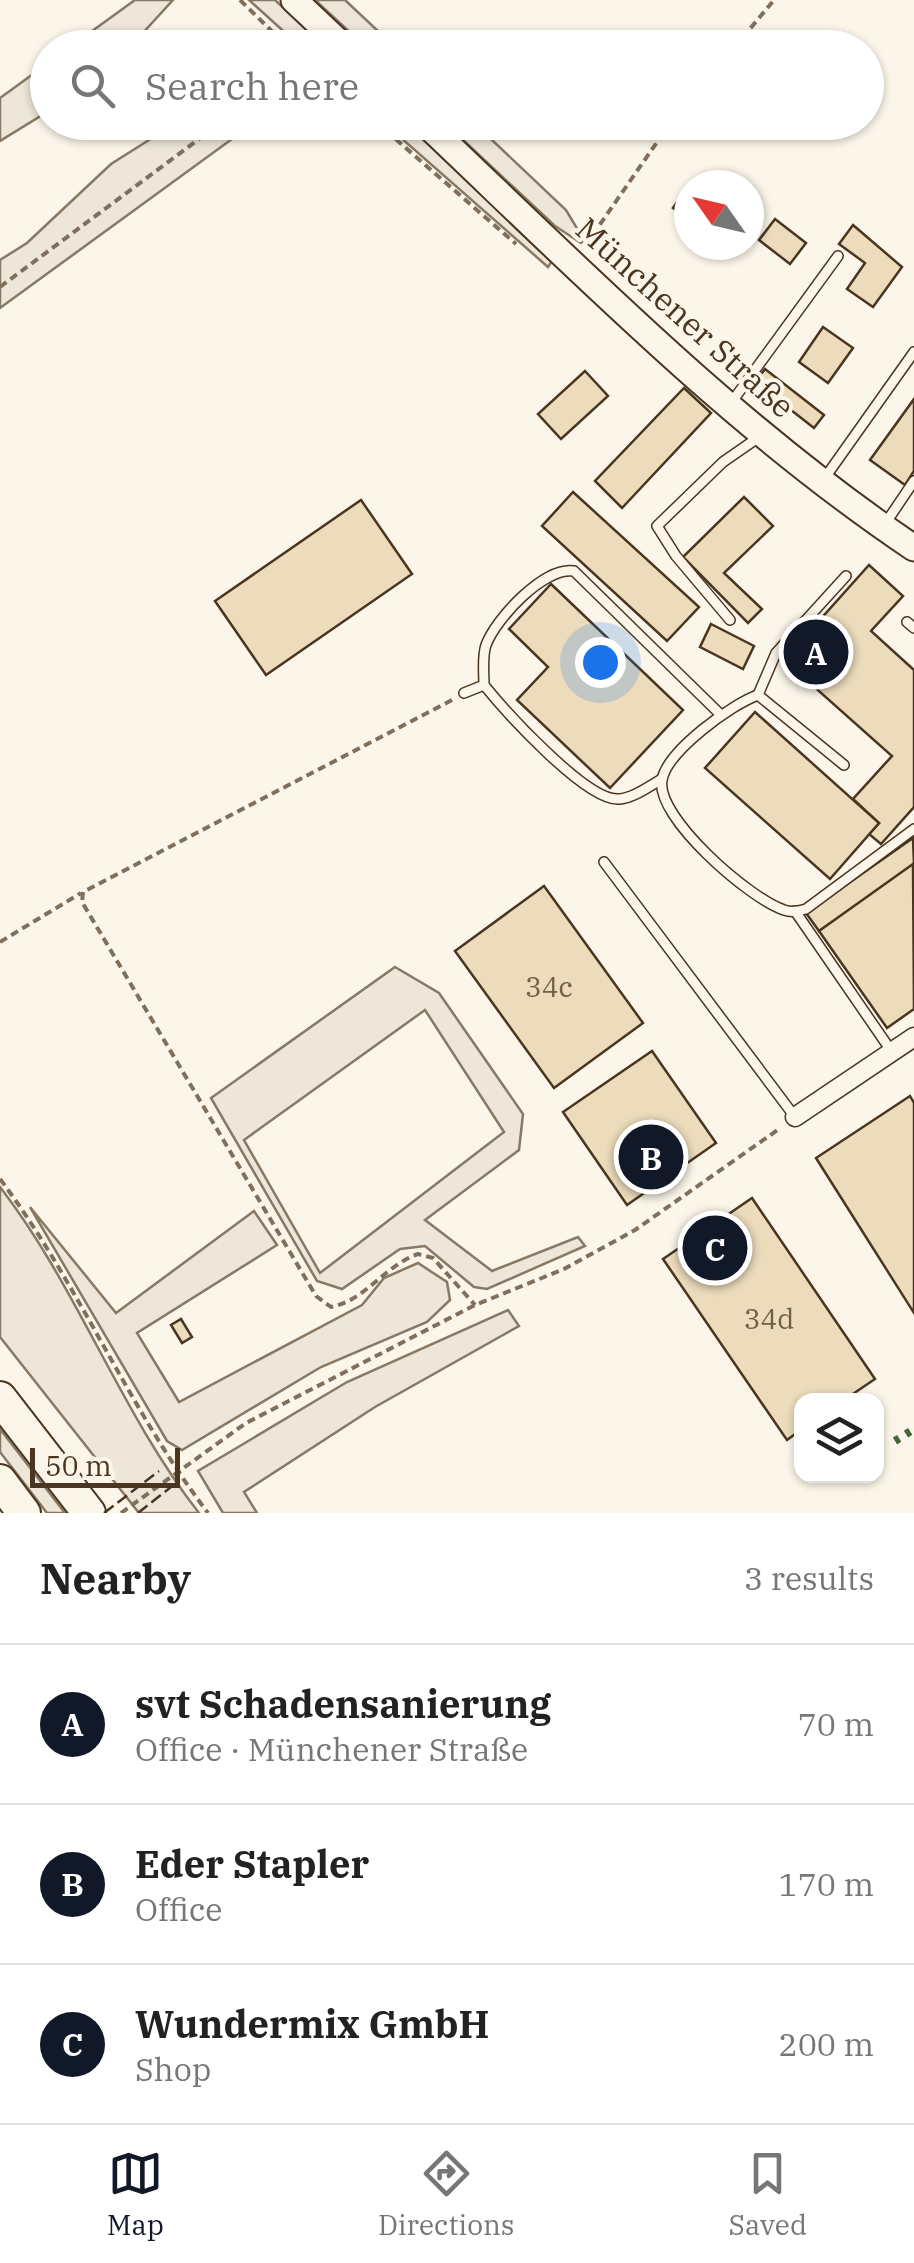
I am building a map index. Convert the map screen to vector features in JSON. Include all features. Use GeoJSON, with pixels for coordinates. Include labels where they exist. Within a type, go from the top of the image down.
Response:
{"type":"FeatureCollection","features":[{"type":"Feature","properties":{"kind":"highway"},"geometry":{"type":"LineString","coordinates":[[0,1398],[89,1513]]}},
{"type":"Feature","properties":{"kind":"highway"},"geometry":{"type":"LineString","coordinates":[[0,1481],[24,1513]]}},
{"type":"Feature","properties":{"kind":"main road"},"geometry":{"type":"LineString","coordinates":[[294,0],[326,30]]}},
{"type":"Feature","properties":{"kind":"main road","name":"Münchener Straße"},"geometry":{"type":"LineString","coordinates":[[443,140],[730,404],[823,481],[914,548]]}},
{"type":"Feature","properties":{"kind":"street"},"geometry":{"type":"LineString","coordinates":[[796,1118],[906,1047]]}},
{"type":"Feature","properties":{"kind":"lane"},"geometry":{"type":"LineString","coordinates":[[730,404],[838,256]]}},
{"type":"Feature","properties":{"kind":"lane"},"geometry":{"type":"LineString","coordinates":[[823,481],[914,352]]}},
{"type":"Feature","properties":{"kind":"lane"},"geometry":{"type":"LineString","coordinates":[[730,620],[676,556],[657,526],[723,462],[748,441],[766,434]]}},
{"type":"Feature","properties":{"kind":"lane"},"geometry":{"type":"LineString","coordinates":[[884,526],[914,482]]}},
{"type":"Feature","properties":{"kind":"lane"},"geometry":{"type":"LineString","coordinates":[[721,716],[574,571],[562,569],[548,574],[485,646],[484,685],[504,710],[596,794],[618,799],[662,779],[685,747],[721,716],[758,695],[776,654],[846,576]]}},
{"type":"Feature","properties":{"kind":"lane"},"geometry":{"type":"LineString","coordinates":[[464,693],[484,685]]}},
{"type":"Feature","properties":{"kind":"lane"},"geometry":{"type":"LineString","coordinates":[[758,695],[844,766]]}},
{"type":"Feature","properties":{"kind":"lane"},"geometry":{"type":"LineString","coordinates":[[662,779],[662,794],[676,823],[748,889],[775,906],[796,911],[806,909],[914,829]]}},
{"type":"Feature","properties":{"kind":"lane"},"geometry":{"type":"LineString","coordinates":[[604,862],[796,1118]]}},
{"type":"Feature","properties":{"kind":"lane"},"geometry":{"type":"LineString","coordinates":[[796,911],[906,1047]]}},
{"type":"Feature","properties":{"kind":"path"},"geometry":{"type":"LineString","coordinates":[[240,0],[271,30]]}},
{"type":"Feature","properties":{"kind":"path"},"geometry":{"type":"LineString","coordinates":[[749,30],[774,0]]}},
{"type":"Feature","properties":{"kind":"path"},"geometry":{"type":"LineString","coordinates":[[0,287],[198,140]]}},
{"type":"Feature","properties":{"kind":"path"},"geometry":{"type":"LineString","coordinates":[[397,140],[524,251]]}},
{"type":"Feature","properties":{"kind":"path"},"geometry":{"type":"LineString","coordinates":[[575,263],[659,140]]}},
{"type":"Feature","properties":{"kind":"path"},"geometry":{"type":"LineString","coordinates":[[0,942],[83,892],[464,693]]}},
{"type":"Feature","properties":{"kind":"path"},"geometry":{"type":"LineString","coordinates":[[83,892],[82,902],[95,928],[316,1296],[331,1307],[344,1304],[384,1270],[418,1254],[433,1258],[475,1305]]}},
{"type":"Feature","properties":{"kind":"path"},"geometry":{"type":"LineString","coordinates":[[121,1513],[246,1424],[475,1305],[564,1269],[635,1230],[796,1118]]}},
{"type":"Feature","properties":{"kind":"path"},"geometry":{"type":"LineString","coordinates":[[0,1179],[42,1240],[176,1471],[208,1513]]}},
{"type":"Feature","properties":{"kind":"shaded area"},"geometry":{"type":"Polygon","coordinates":[[[135,0],[173,0],[146,30],[94,30],[135,0]]]}},
{"type":"Feature","properties":{"kind":"shaded area"},"geometry":{"type":"Polygon","coordinates":[[[249,0],[275,0],[308,30],[282,30],[249,0]]]}},
{"type":"Feature","properties":{"kind":"shaded area"},"geometry":{"type":"Polygon","coordinates":[[[315,0],[345,0],[377,30],[348,30],[315,0]]]}},
{"type":"Feature","properties":{"kind":"shaded area"},"geometry":{"type":"Polygon","coordinates":[[[30,76],[30,122],[0,141],[0,98],[30,76]]]}},
{"type":"Feature","properties":{"kind":"shaded area"},"geometry":{"type":"Polygon","coordinates":[[[149,140],[231,140],[0,308],[0,260],[27,243],[111,164],[149,140]]]}},
{"type":"Feature","properties":{"kind":"shaded area"},"geometry":{"type":"Polygon","coordinates":[[[403,140],[424,140],[552,261],[548,267],[403,140]]]}},
{"type":"Feature","properties":{"kind":"shaded area"},"geometry":{"type":"Polygon","coordinates":[[[463,140],[492,140],[566,210],[584,240],[581,243],[555,226],[463,140]]]}},
{"type":"Feature","properties":{"kind":"shaded area"},"geometry":{"type":"Polygon","coordinates":[[[395,967],[439,993],[523,1114],[519,1150],[425,1220],[492,1271],[578,1237],[585,1246],[487,1289],[474,1287],[425,1246],[400,1249],[342,1289],[317,1281],[211,1098],[395,967]],[[425,1010],[244,1140],[320,1273],[504,1132],[425,1010]]]}},
{"type":"Feature","properties":{"kind":"shaded area"},"geometry":{"type":"Polygon","coordinates":[[[0,1187],[53,1266],[146,1434],[199,1513],[139,1513],[0,1337],[0,1187]]]}},
{"type":"Feature","properties":{"kind":"shaded area"},"geometry":{"type":"Polygon","coordinates":[[[30,1207],[116,1313],[254,1211],[277,1245],[137,1333],[179,1402],[362,1305],[384,1278],[418,1263],[447,1282],[450,1300],[427,1322],[321,1367],[182,1450],[167,1441],[30,1207]]]}},
{"type":"Feature","properties":{"kind":"shaded area"},"geometry":{"type":"Polygon","coordinates":[[[508,1310],[519,1326],[375,1407],[244,1492],[257,1513],[223,1513],[198,1471],[347,1382],[508,1310]]]}},
{"type":"Feature","properties":{"kind":"shaded area"},"geometry":{"type":"Polygon","coordinates":[[[0,1429],[65,1513],[47,1513],[0,1452],[0,1429]]]}},
{"type":"Feature","properties":{"kind":"building"},"geometry":{"type":"Polygon","coordinates":[[[775,219],[806,243],[790,264],[764,244],[764,233],[775,219]]]}},
{"type":"Feature","properties":{"kind":"building"},"geometry":{"type":"Polygon","coordinates":[[[853,225],[902,267],[873,307],[847,289],[865,263],[839,244],[853,225]]]}},
{"type":"Feature","properties":{"kind":"building"},"geometry":{"type":"Polygon","coordinates":[[[823,327],[853,348],[828,383],[799,362],[823,327]]]}},
{"type":"Feature","properties":{"kind":"building"},"geometry":{"type":"Polygon","coordinates":[[[765,369],[824,415],[814,428],[755,382],[765,369]]]}},
{"type":"Feature","properties":{"kind":"building"},"geometry":{"type":"Polygon","coordinates":[[[585,371],[608,396],[561,439],[538,414],[585,371]]]}},
{"type":"Feature","properties":{"kind":"building"},"geometry":{"type":"Polygon","coordinates":[[[684,388],[711,413],[622,508],[595,481],[684,388]]]}},
{"type":"Feature","properties":{"kind":"building"},"geometry":{"type":"Polygon","coordinates":[[[914,399],[914,471],[905,485],[870,460],[914,399]]]}},
{"type":"Feature","properties":{"kind":"building"},"geometry":{"type":"Polygon","coordinates":[[[573,492],[699,607],[667,641],[542,526],[573,492]]]}},
{"type":"Feature","properties":{"kind":"building"},"geometry":{"type":"Polygon","coordinates":[[[744,497],[773,526],[724,573],[762,609],[748,623],[683,557],[744,497]]]}},
{"type":"Feature","properties":{"kind":"building"},"geometry":{"type":"Polygon","coordinates":[[[361,500],[412,574],[266,675],[215,601],[361,500]]]}},
{"type":"Feature","properties":{"kind":"building"},"geometry":{"type":"Polygon","coordinates":[[[869,565],[903,596],[871,631],[914,670],[914,807],[881,844],[869,834],[879,823],[853,799],[892,756],[784,660],[869,565]]]}},
{"type":"Feature","properties":{"kind":"building"},"geometry":{"type":"Polygon","coordinates":[[[551,584],[683,710],[610,788],[517,700],[548,667],[509,629],[551,584]]]}},
{"type":"Feature","properties":{"kind":"building"},"geometry":{"type":"Polygon","coordinates":[[[711,624],[754,646],[743,669],[700,647],[711,624]]]}},
{"type":"Feature","properties":{"kind":"building"},"geometry":{"type":"Polygon","coordinates":[[[755,712],[879,823],[830,879],[705,768],[755,712]]]}},
{"type":"Feature","properties":{"kind":"building"},"geometry":{"type":"Polygon","coordinates":[[[913,838],[914,865],[819,931],[806,913],[913,838]]]}},
{"type":"Feature","properties":{"kind":"building"},"geometry":{"type":"Polygon","coordinates":[[[913,864],[914,1009],[887,1028],[819,931],[913,864]]]}},
{"type":"Feature","properties":{"kind":"building"},"geometry":{"type":"Polygon","coordinates":[[[544,886],[643,1023],[554,1088],[455,951],[544,886]]]}},
{"type":"Feature","properties":{"kind":"building"},"geometry":{"type":"Polygon","coordinates":[[[652,1051],[716,1143],[627,1205],[563,1112],[652,1051]]]}},
{"type":"Feature","properties":{"kind":"building"},"geometry":{"type":"Polygon","coordinates":[[[910,1096],[914,1103],[914,1313],[816,1158],[910,1096]]]}},
{"type":"Feature","properties":{"kind":"building"},"geometry":{"type":"Polygon","coordinates":[[[752,1198],[875,1379],[854,1393],[794,1393],[794,1435],[787,1440],[663,1259],[752,1198]]]}},
{"type":"Feature","properties":{"kind":"building"},"geometry":{"type":"Polygon","coordinates":[[[181,1319],[192,1337],[182,1343],[171,1325],[181,1319]]]}},
{"type":"Feature","properties":{"kind":"hedge"},"geometry":{"type":"LineString","coordinates":[[895,1441],[914,1429]]}},
{"type":"Feature","properties":{"kind":"fence"},"geometry":{"type":"LineString","coordinates":[[104,1513],[159,1471]]}},
{"type":"Feature","properties":{"kind":"fence"},"geometry":{"type":"LineString","coordinates":[[138,1513],[171,1487]]}},
{"type":"Feature","properties":{"kind":"place","name":"svt Schadensanierung"},"geometry":{"type":"Point","coordinates":[816,652]}},
{"type":"Feature","properties":{"kind":"place","name":"Eder Stapler"},"geometry":{"type":"Point","coordinates":[651,1157]}},
{"type":"Feature","properties":{"kind":"place","name":"Wundermix GmbH"},"geometry":{"type":"Point","coordinates":[715,1248]}}]}
